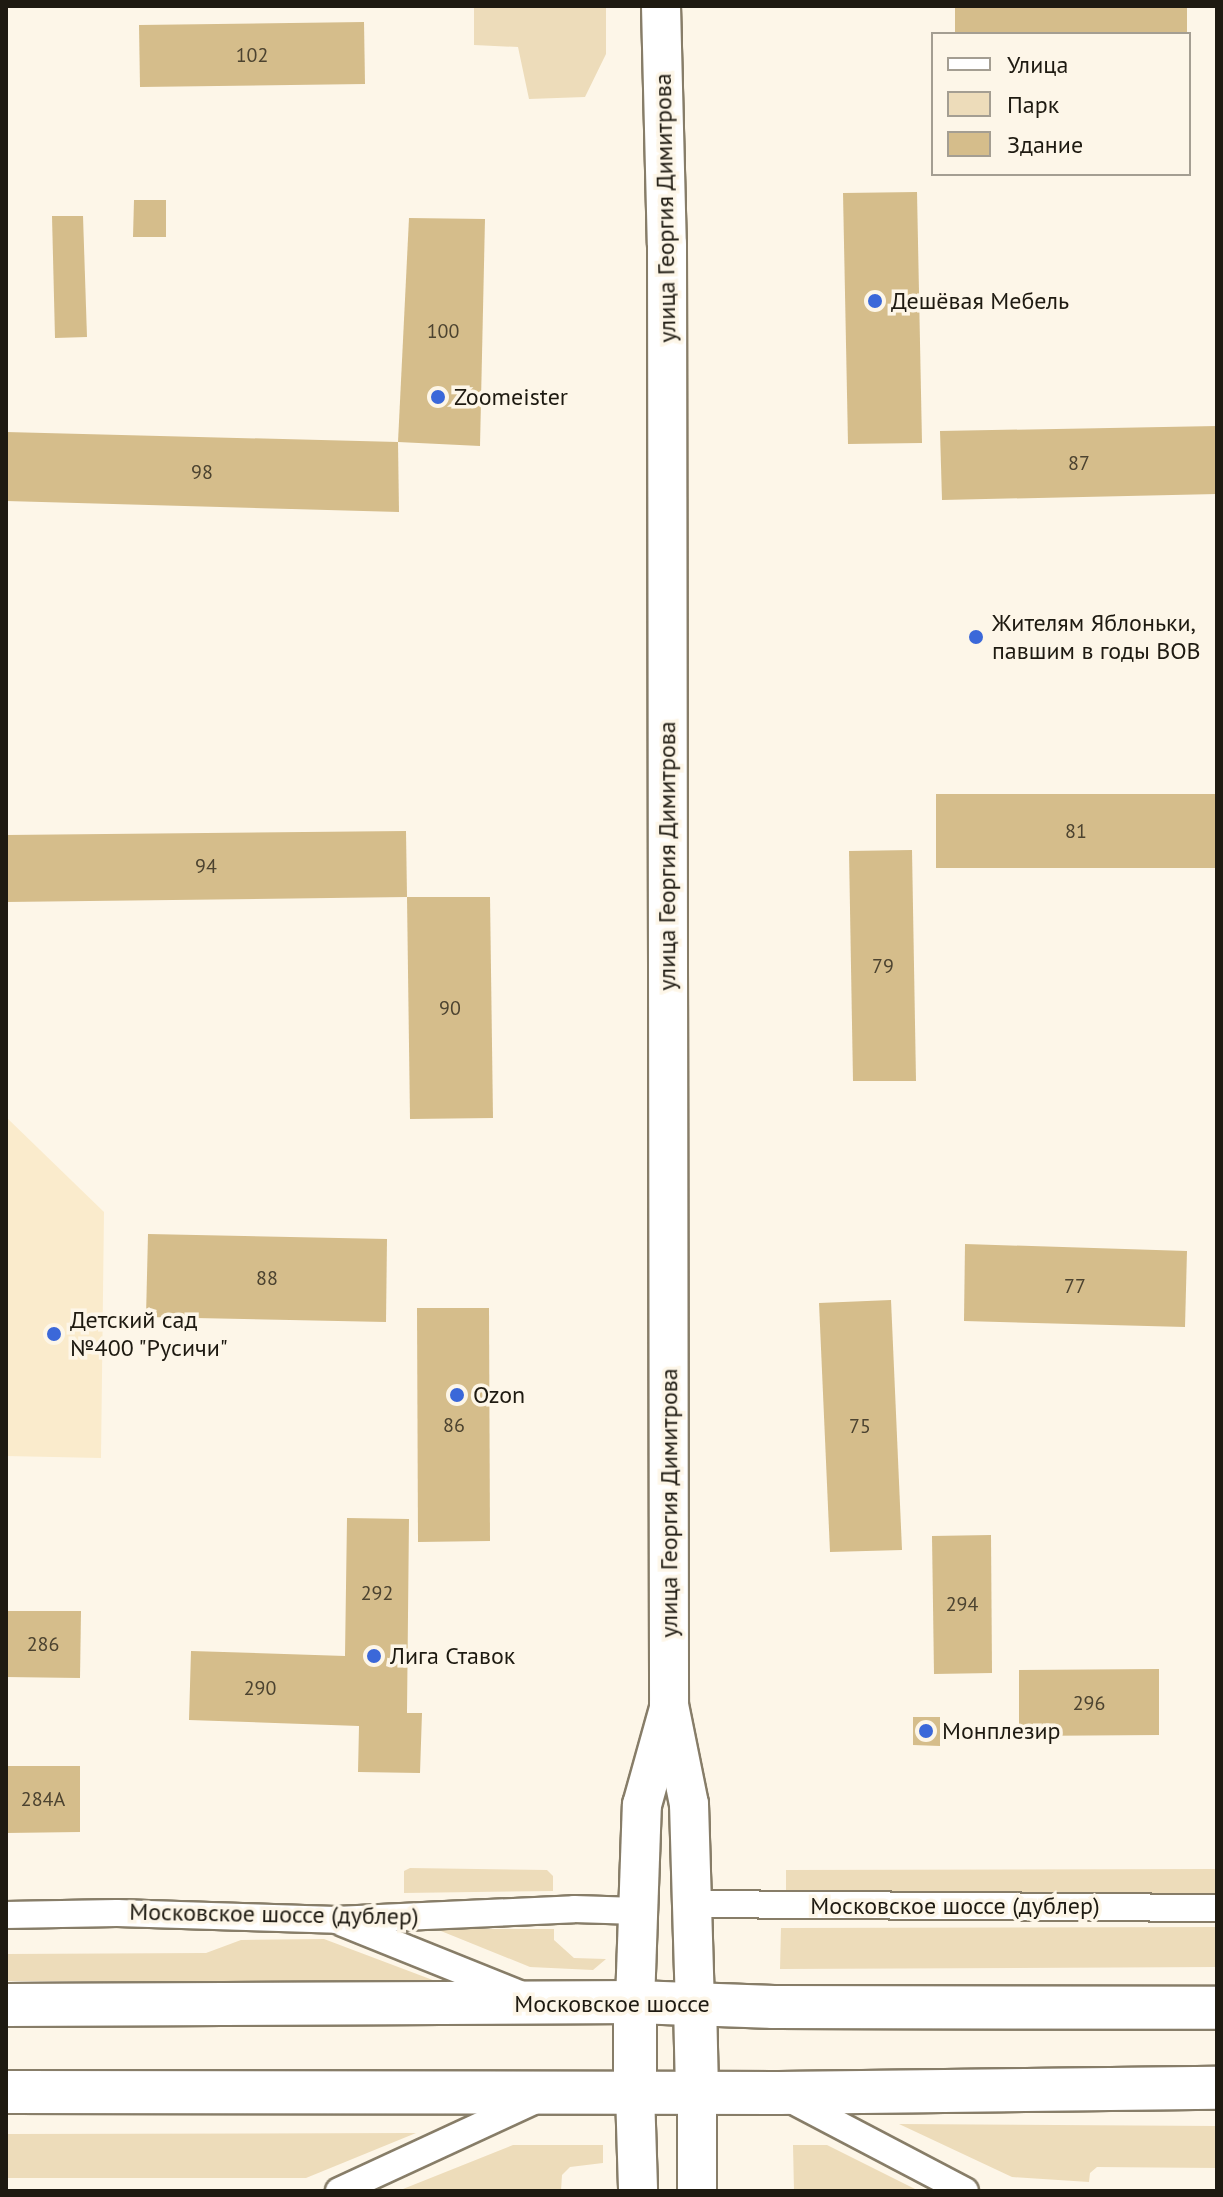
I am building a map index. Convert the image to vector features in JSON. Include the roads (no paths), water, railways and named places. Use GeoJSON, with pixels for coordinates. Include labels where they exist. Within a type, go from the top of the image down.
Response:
{"type":"FeatureCollection","features":[{"type":"Feature","properties":{"kind":"main road","name":"улица Георгия Димитрова"},"geometry":{"type":"LineString","coordinates":[[661,6],[667,244],[669,1705],[689,1804],[697,2191]]}},
{"type":"Feature","properties":{"kind":"main road","name":"улица Георгия Димитрова"},"geometry":{"type":"LineString","coordinates":[[638,2191],[635,2002],[642,1805],[669,1705]]}},
{"type":"Feature","properties":{"kind":"main road","name":"Московское шоссе"},"geometry":{"type":"LineString","coordinates":[[6,2005],[635,2002],[1217,2008]]}},
{"type":"Feature","properties":{"kind":"main road"},"geometry":{"type":"LineString","coordinates":[[6,2092],[779,2093],[1217,2088]]}},
{"type":"Feature","properties":{"kind":"street","name":"Московское шоссе (дублер)"},"geometry":{"type":"LineString","coordinates":[[693,1904],[1217,1908]]}},
{"type":"Feature","properties":{"kind":"street","name":"Московское шоссе (дублер)"},"geometry":{"type":"LineString","coordinates":[[6,1915],[117,1913],[336,1920],[574,1909],[638,1911]]}},
{"type":"Feature","properties":{"kind":"street"},"geometry":{"type":"LineString","coordinates":[[336,1920],[543,2004]]}},
{"type":"Feature","properties":{"kind":"street"},"geometry":{"type":"LineString","coordinates":[[339,2191],[551,2092]]}},
{"type":"Feature","properties":{"kind":"street"},"geometry":{"type":"LineString","coordinates":[[779,2093],[965,2191]]}},
{"type":"Feature","properties":{"kind":"place","name":"Дешёвая Мебель"},"geometry":{"type":"Point","coordinates":[875,301]}},
{"type":"Feature","properties":{"kind":"place","name":"Zoomeister"},"geometry":{"type":"Point","coordinates":[438,397]}},
{"type":"Feature","properties":{"kind":"place","name":"Жителям Яблоньки, павшим в годы ВОВ"},"geometry":{"type":"Point","coordinates":[976,637]}},
{"type":"Feature","properties":{"kind":"place","name":"Детский сад №400 \"Русичи\""},"geometry":{"type":"Point","coordinates":[54,1334]}},
{"type":"Feature","properties":{"kind":"place","name":"Ozon"},"geometry":{"type":"Point","coordinates":[457,1395]}},
{"type":"Feature","properties":{"kind":"place","name":"Лига Ставок"},"geometry":{"type":"Point","coordinates":[374,1656]}},
{"type":"Feature","properties":{"kind":"place","name":"Монплезир"},"geometry":{"type":"Point","coordinates":[926,1731]}}]}
